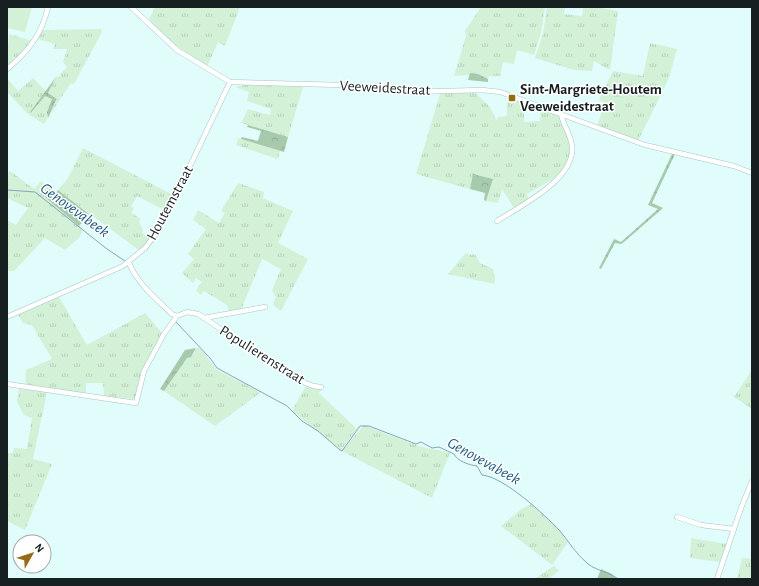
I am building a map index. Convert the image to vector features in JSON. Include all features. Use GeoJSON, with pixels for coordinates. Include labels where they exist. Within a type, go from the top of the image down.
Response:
{"type":"FeatureCollection","features":[{"type":"Feature","properties":{"kind":"street"},"geometry":{"type":"LineString","coordinates":[[7,69],[32,45],[43,25],[48,7]]}},
{"type":"Feature","properties":{"kind":"street"},"geometry":{"type":"LineString","coordinates":[[131,7],[177,50],[230,82]]}},
{"type":"Feature","properties":{"kind":"street","name":"Veeweidestraat"},"geometry":{"type":"LineString","coordinates":[[230,82],[342,85],[409,92],[482,90],[508,94],[645,145],[734,166],[752,173]]}},
{"type":"Feature","properties":{"kind":"street","name":"Houtemstraat"},"geometry":{"type":"LineString","coordinates":[[7,317],[128,263],[145,248],[160,228],[230,82]]}},
{"type":"Feature","properties":{"kind":"street"},"geometry":{"type":"LineString","coordinates":[[497,221],[549,186],[568,165],[572,154],[572,144],[561,114]]}},
{"type":"Feature","properties":{"kind":"street"},"geometry":{"type":"LineString","coordinates":[[7,384],[136,403],[144,371],[164,334],[177,316],[172,314],[144,285],[132,271],[128,263]]}},
{"type":"Feature","properties":{"kind":"street","name":"Populierenstraat"},"geometry":{"type":"LineString","coordinates":[[204,318],[265,307]]}},
{"type":"Feature","properties":{"kind":"street","name":"Populierenstraat"},"geometry":{"type":"LineString","coordinates":[[177,316],[187,312],[193,312],[298,380],[313,386],[321,387]]}},
{"type":"Feature","properties":{"kind":"street"},"geometry":{"type":"LineString","coordinates":[[717,579],[734,529],[749,493],[752,481]]}},
{"type":"Feature","properties":{"kind":"street"},"geometry":{"type":"LineString","coordinates":[[677,518],[701,525],[734,529]]}},
{"type":"Feature","properties":{"kind":"green space"},"geometry":{"type":"Polygon","coordinates":[[[7,7],[32,7],[25,32],[7,28],[7,7]]]}},
{"type":"Feature","properties":{"kind":"green space"},"geometry":{"type":"Polygon","coordinates":[[[155,7],[240,7],[225,46],[218,42],[207,67],[176,45],[149,19],[155,7]]]}},
{"type":"Feature","properties":{"kind":"green space"},"geometry":{"type":"Polygon","coordinates":[[[481,7],[545,7],[541,33],[534,55],[517,50],[514,64],[503,62],[500,76],[489,76],[488,79],[478,74],[454,76],[466,36],[465,31],[481,7]]]}},
{"type":"Feature","properties":{"kind":"green space"},"geometry":{"type":"Polygon","coordinates":[[[547,7],[565,7],[564,14],[582,16],[583,7],[596,7],[618,11],[610,70],[594,61],[592,71],[574,70],[535,58],[543,34],[547,7]]]}},
{"type":"Feature","properties":{"kind":"green space"},"geometry":{"type":"Polygon","coordinates":[[[101,29],[102,32],[74,84],[71,83],[51,113],[51,107],[57,99],[48,93],[56,77],[61,76],[60,74],[67,67],[63,62],[67,49],[53,49],[55,44],[38,39],[43,30],[101,29]]]}},
{"type":"Feature","properties":{"kind":"green space"},"geometry":{"type":"Polygon","coordinates":[[[9,34],[32,41],[23,53],[7,67],[9,34]]]}},
{"type":"Feature","properties":{"kind":"green space"},"geometry":{"type":"Polygon","coordinates":[[[650,43],[677,49],[669,78],[638,141],[597,126],[605,103],[599,100],[613,71],[643,76],[650,43]]]}},
{"type":"Feature","properties":{"kind":"green space"},"geometry":{"type":"Polygon","coordinates":[[[470,73],[478,74],[488,79],[488,82],[468,80],[470,73]]]}},
{"type":"Feature","properties":{"kind":"green space"},"geometry":{"type":"Polygon","coordinates":[[[56,77],[48,93],[57,99],[48,118],[47,112],[52,99],[45,96],[31,113],[30,112],[56,77]]]}},
{"type":"Feature","properties":{"kind":"green space"},"geometry":{"type":"Polygon","coordinates":[[[7,78],[18,91],[33,78],[46,91],[30,112],[32,113],[45,95],[52,99],[47,112],[48,118],[44,124],[28,114],[7,92],[7,78]]]}},
{"type":"Feature","properties":{"kind":"green space"},"geometry":{"type":"Polygon","coordinates":[[[245,85],[303,87],[288,137],[241,123],[248,109],[270,115],[271,109],[247,101],[249,92],[235,87],[245,85]]]}},
{"type":"Feature","properties":{"kind":"green space"},"geometry":{"type":"Polygon","coordinates":[[[475,92],[490,107],[497,121],[498,117],[507,116],[507,97],[524,102],[524,122],[540,121],[541,109],[558,115],[568,135],[571,150],[567,163],[553,181],[551,180],[527,194],[528,199],[514,208],[502,189],[498,203],[486,201],[493,179],[473,174],[470,189],[416,174],[440,94],[475,92]]]}},
{"type":"Feature","properties":{"kind":"green space"},"geometry":{"type":"Polygon","coordinates":[[[248,125],[288,137],[284,152],[241,139],[242,137],[258,141],[261,131],[247,127],[248,125]]]}},
{"type":"Feature","properties":{"kind":"green space"},"geometry":{"type":"Polygon","coordinates":[[[238,138],[280,151],[278,159],[236,145],[238,138]]]}},
{"type":"Feature","properties":{"kind":"green space"},"geometry":{"type":"Polygon","coordinates":[[[83,148],[173,195],[166,211],[137,196],[131,207],[134,208],[131,213],[141,219],[139,222],[143,230],[142,233],[151,238],[140,251],[58,190],[68,178],[83,148]]]}},
{"type":"Feature","properties":{"kind":"green space"},"geometry":{"type":"Polygon","coordinates":[[[672,154],[675,154],[652,203],[663,208],[624,242],[621,244],[615,243],[601,269],[599,268],[614,239],[621,242],[658,209],[648,205],[672,154]]]}},
{"type":"Feature","properties":{"kind":"green space"},"geometry":{"type":"Polygon","coordinates":[[[10,171],[34,189],[41,181],[50,188],[45,197],[83,229],[80,237],[65,250],[45,238],[14,271],[7,271],[7,220],[16,225],[28,208],[7,198],[7,175],[10,171]]]}},
{"type":"Feature","properties":{"kind":"green space"},"geometry":{"type":"Polygon","coordinates":[[[473,174],[493,179],[486,201],[484,200],[485,193],[470,189],[473,174]]]}},
{"type":"Feature","properties":{"kind":"green space"},"geometry":{"type":"Polygon","coordinates":[[[238,183],[264,192],[263,198],[293,211],[278,243],[308,259],[281,311],[273,305],[276,297],[272,290],[281,269],[262,259],[241,310],[229,312],[227,305],[204,291],[201,295],[196,291],[202,282],[196,278],[193,283],[182,273],[194,259],[188,254],[206,229],[193,220],[198,210],[219,223],[225,213],[221,211],[238,183]]]}},
{"type":"Feature","properties":{"kind":"green space"},"geometry":{"type":"Polygon","coordinates":[[[50,188],[56,193],[58,190],[89,214],[79,226],[45,197],[50,188]]]}},
{"type":"Feature","properties":{"kind":"green space"},"geometry":{"type":"Polygon","coordinates":[[[466,253],[469,255],[475,254],[480,263],[493,269],[495,279],[494,284],[448,274],[466,253]]]}},
{"type":"Feature","properties":{"kind":"green space"},"geometry":{"type":"Polygon","coordinates":[[[59,297],[87,345],[145,313],[162,333],[142,370],[135,399],[104,396],[103,383],[86,383],[86,394],[25,386],[26,370],[52,359],[32,325],[23,323],[18,315],[59,297]]]}},
{"type":"Feature","properties":{"kind":"green space"},"geometry":{"type":"Polygon","coordinates":[[[196,348],[200,348],[217,370],[261,392],[215,426],[164,391],[187,358],[194,354],[196,348]]]}},
{"type":"Feature","properties":{"kind":"green space"},"geometry":{"type":"Polygon","coordinates":[[[196,348],[191,357],[187,358],[164,391],[160,389],[185,350],[196,348]]]}},
{"type":"Feature","properties":{"kind":"green space"},"geometry":{"type":"Polygon","coordinates":[[[752,370],[752,409],[734,397],[752,370]]]}},
{"type":"Feature","properties":{"kind":"green space"},"geometry":{"type":"Polygon","coordinates":[[[306,386],[322,389],[319,393],[357,429],[341,450],[292,411],[306,386]]]}},
{"type":"Feature","properties":{"kind":"green space"},"geometry":{"type":"Polygon","coordinates":[[[19,389],[47,392],[33,459],[52,464],[25,530],[7,521],[7,453],[13,453],[14,448],[27,449],[32,418],[24,415],[17,402],[19,389]]]}},
{"type":"Feature","properties":{"kind":"green space"},"geometry":{"type":"Polygon","coordinates":[[[364,425],[418,446],[450,453],[432,498],[342,451],[364,425]]]}},
{"type":"Feature","properties":{"kind":"green space"},"geometry":{"type":"Polygon","coordinates":[[[531,504],[555,525],[568,542],[552,565],[501,526],[520,510],[531,504]]]}},
{"type":"Feature","properties":{"kind":"green space"},"geometry":{"type":"Polygon","coordinates":[[[691,538],[727,544],[720,562],[690,558],[691,538]]]}},
{"type":"Feature","properties":{"kind":"green space"},"geometry":{"type":"Polygon","coordinates":[[[742,558],[752,559],[752,579],[737,579],[742,558]]]}},
{"type":"Feature","properties":{"kind":"green space"},"geometry":{"type":"Polygon","coordinates":[[[554,566],[559,571],[548,579],[534,579],[554,566]]]}},
{"type":"Feature","properties":{"kind":"green space"},"geometry":{"type":"Polygon","coordinates":[[[601,569],[612,574],[616,579],[597,579],[601,569]]]}},
{"type":"Feature","properties":{"kind":"waterway","name":"Genovevabeek"},"geometry":{"type":"LineString","coordinates":[[7,190],[35,192],[107,249],[125,261]]}},
{"type":"Feature","properties":{"kind":"waterway","name":"Genovevabeek"},"geometry":{"type":"LineString","coordinates":[[176,322],[210,358],[217,368],[287,406],[302,421],[318,431],[340,450],[342,451],[360,426],[369,426],[416,444],[421,442],[432,448],[439,447],[454,454],[458,459],[470,465],[477,466],[482,475],[491,477],[501,482],[523,497],[560,531],[577,553],[588,564],[618,579]]}},
{"type":"Feature","properties":{"kind":"place","name":"Sint-Margriete-Houtem Veeweidestraat"},"geometry":{"type":"Point","coordinates":[512,98]}}]}
